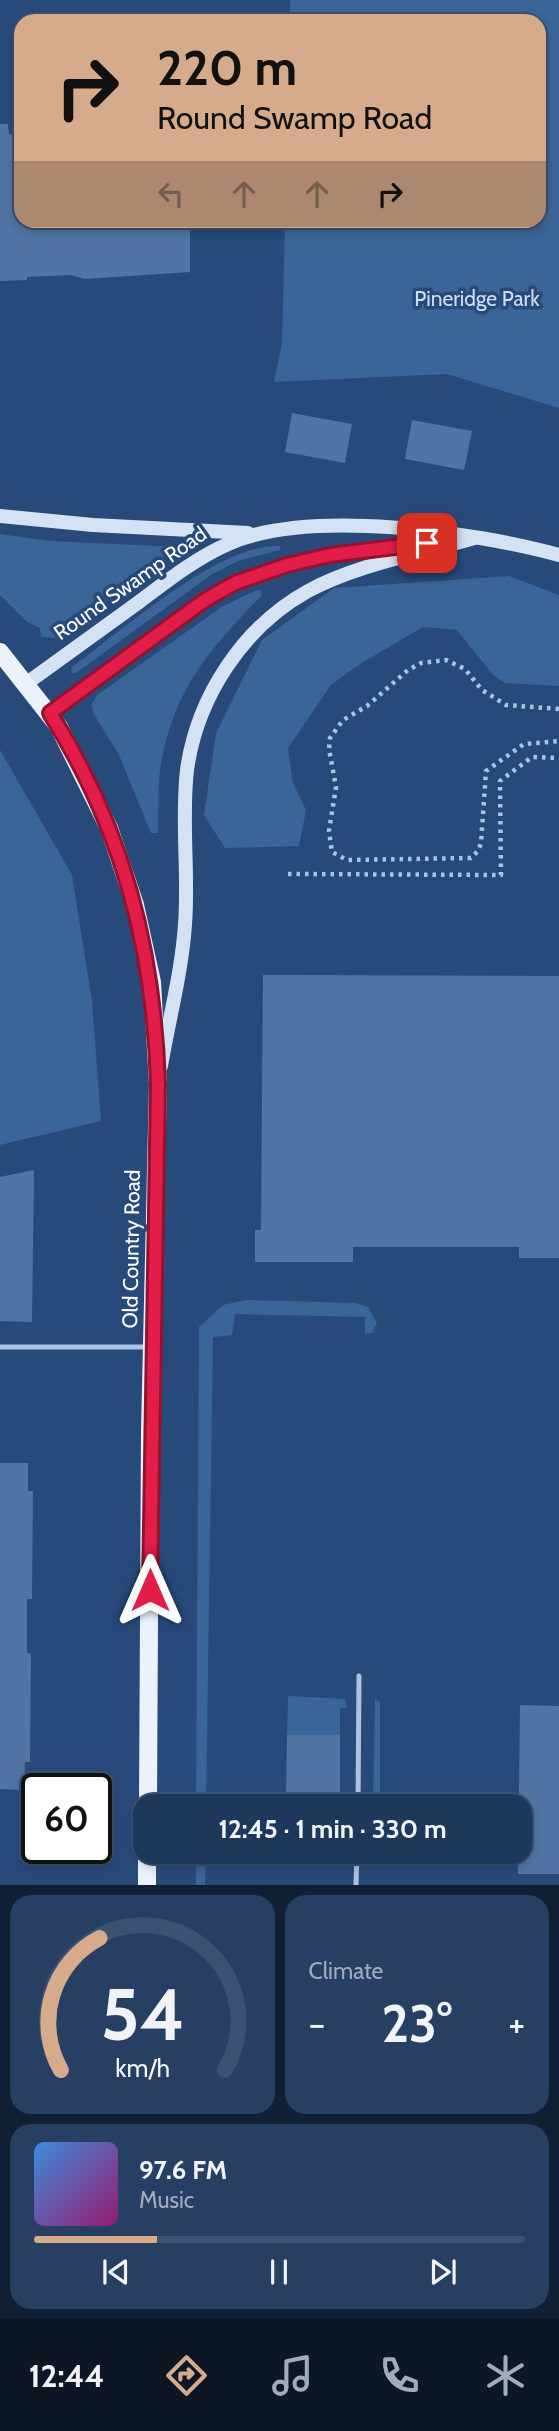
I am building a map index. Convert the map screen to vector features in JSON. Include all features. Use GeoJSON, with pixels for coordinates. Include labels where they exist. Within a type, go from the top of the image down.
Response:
{"type":"FeatureCollection","features":[{"type":"Feature","properties":{"kind":"main road"},"geometry":{"type":"LineString","coordinates":[[0,516],[81,525],[257,534]]}},
{"type":"Feature","properties":{"kind":"main road","name":"Round Swamp Road"},"geometry":{"type":"LineString","coordinates":[[27,683],[176,575],[214,551],[257,534],[309,528],[382,527],[474,538],[559,555]]}},
{"type":"Feature","properties":{"kind":"main road"},"geometry":{"type":"LineString","coordinates":[[158,1084],[186,925],[187,771],[195,733],[220,678],[260,628],[305,593],[354,572],[474,538]]}},
{"type":"Feature","properties":{"kind":"main road","name":"Round Swamp Road"},"geometry":{"type":"LineString","coordinates":[[50,713],[205,600],[253,576],[330,555],[474,538]]}},
{"type":"Feature","properties":{"kind":"main road"},"geometry":{"type":"LineString","coordinates":[[0,652],[50,713]]}},
{"type":"Feature","properties":{"kind":"main road","name":"Old Country Road"},"geometry":{"type":"LineString","coordinates":[[50,713],[98,803],[127,879],[152,982],[158,1084],[152,1347],[148,1794]]}},
{"type":"Feature","properties":{"kind":"main road"},"geometry":{"type":"LineString","coordinates":[[147,1885],[148,1864]]}},
{"type":"Feature","properties":{"kind":"lane"},"geometry":{"type":"LineString","coordinates":[[0,1347],[152,1347]]}},
{"type":"Feature","properties":{"kind":"lane"},"geometry":{"type":"LineString","coordinates":[[358,1794],[359,1676]]}},
{"type":"Feature","properties":{"kind":"lane"},"geometry":{"type":"LineString","coordinates":[[356,1885],[357,1864]]}},
{"type":"Feature","properties":{"kind":"path"},"geometry":{"type":"LineString","coordinates":[[559,709],[506,705],[482,690],[465,668],[446,660],[421,663],[408,670],[367,706],[343,720],[330,738],[328,749],[336,787],[329,831],[331,852],[347,860],[471,858],[481,843],[486,771],[524,744],[559,741]]}},
{"type":"Feature","properties":{"kind":"path"},"geometry":{"type":"LineString","coordinates":[[288,874],[501,875],[500,781],[532,757],[559,758]]}},
{"type":"Feature","properties":{"kind":"green space","name":"Pineridge Park"},"geometry":{"type":"Polygon","coordinates":[[[290,0],[559,0],[559,408],[447,374],[274,382],[282,343],[285,228],[546,228],[546,14],[290,14],[290,0]]]}},
{"type":"Feature","properties":{"kind":"green space"},"geometry":{"type":"Polygon","coordinates":[[[0,534],[50,541],[179,547],[57,638],[41,637],[40,628],[27,622],[0,595],[0,534]]]}},
{"type":"Feature","properties":{"kind":"green space"},"geometry":{"type":"Polygon","coordinates":[[[280,546],[280,550],[238,561],[211,575],[76,673],[71,673],[72,667],[201,573],[256,549],[280,546]]]}},
{"type":"Feature","properties":{"kind":"green space"},"geometry":{"type":"Polygon","coordinates":[[[509,576],[559,595],[559,686],[505,683],[493,675],[457,630],[423,627],[360,664],[331,685],[288,748],[293,783],[306,810],[299,846],[225,848],[204,815],[216,733],[262,640],[334,588],[509,576]]]}},
{"type":"Feature","properties":{"kind":"green space"},"geometry":{"type":"Polygon","coordinates":[[[257,590],[262,591],[261,596],[198,669],[177,709],[160,767],[158,833],[151,833],[119,755],[93,713],[92,704],[97,695],[223,606],[257,590]]]}},
{"type":"Feature","properties":{"kind":"green space"},"geometry":{"type":"Polygon","coordinates":[[[0,750],[72,875],[92,1001],[101,1121],[0,1145],[0,750]]]}},
{"type":"Feature","properties":{"kind":"green space"},"geometry":{"type":"Polygon","coordinates":[[[246,1300],[356,1303],[368,1307],[377,1323],[372,1333],[365,1334],[365,1317],[235,1314],[232,1335],[213,1337],[206,1794],[196,1794],[199,1327],[223,1305],[246,1300]]]}},
{"type":"Feature","properties":{"kind":"green space"},"geometry":{"type":"Polygon","coordinates":[[[288,1696],[345,1699],[347,1708],[340,1708],[340,1735],[287,1735],[288,1696]]]}},
{"type":"Feature","properties":{"kind":"green space"},"geometry":{"type":"Polygon","coordinates":[[[375,1699],[380,1702],[380,1794],[373,1794],[375,1699]]]}},
{"type":"Feature","properties":{"kind":"green space"},"geometry":{"type":"Polygon","coordinates":[[[196,1864],[206,1864],[205,1885],[196,1885],[196,1864]]]}},
{"type":"Feature","properties":{"kind":"building"},"geometry":{"type":"Polygon","coordinates":[[[0,124],[8,124],[9,134],[14,134],[14,228],[190,228],[190,272],[85,279],[70,275],[27,277],[27,280],[0,281],[0,124]]]}},
{"type":"Feature","properties":{"kind":"building"},"geometry":{"type":"Polygon","coordinates":[[[292,413],[352,424],[345,463],[285,452],[292,413]]]}},
{"type":"Feature","properties":{"kind":"building"},"geometry":{"type":"Polygon","coordinates":[[[412,420],[472,431],[464,470],[405,459],[412,420]]]}},
{"type":"Feature","properties":{"kind":"building"},"geometry":{"type":"Polygon","coordinates":[[[263,975],[559,976],[559,1258],[519,1258],[519,1247],[353,1247],[353,1262],[255,1262],[255,1230],[261,1230],[263,975]]]}},
{"type":"Feature","properties":{"kind":"building"},"geometry":{"type":"Polygon","coordinates":[[[34,1170],[32,1322],[0,1321],[0,1177],[34,1170]]]}},
{"type":"Feature","properties":{"kind":"building"},"geometry":{"type":"Polygon","coordinates":[[[0,1463],[28,1463],[28,1491],[33,1491],[32,1599],[27,1599],[27,1653],[31,1654],[30,1762],[25,1762],[25,1773],[21,1773],[21,1790],[0,1789],[0,1463]]]}},
{"type":"Feature","properties":{"kind":"building"},"geometry":{"type":"Polygon","coordinates":[[[520,1705],[559,1706],[559,1874],[518,1874],[518,1864],[532,1864],[532,1794],[519,1794],[520,1705]]]}},
{"type":"Feature","properties":{"kind":"building"},"geometry":{"type":"Polygon","coordinates":[[[287,1735],[340,1735],[340,1794],[286,1794],[287,1735]]]}},
{"type":"Feature","properties":{"kind":"route"},"geometry":{"type":"LineString","coordinates":[[150,1590],[150,1431],[158,1084],[152,982],[141,929],[119,852],[87,780],[50,713],[205,600],[235,583],[287,565],[330,555],[427,543]]}}]}
